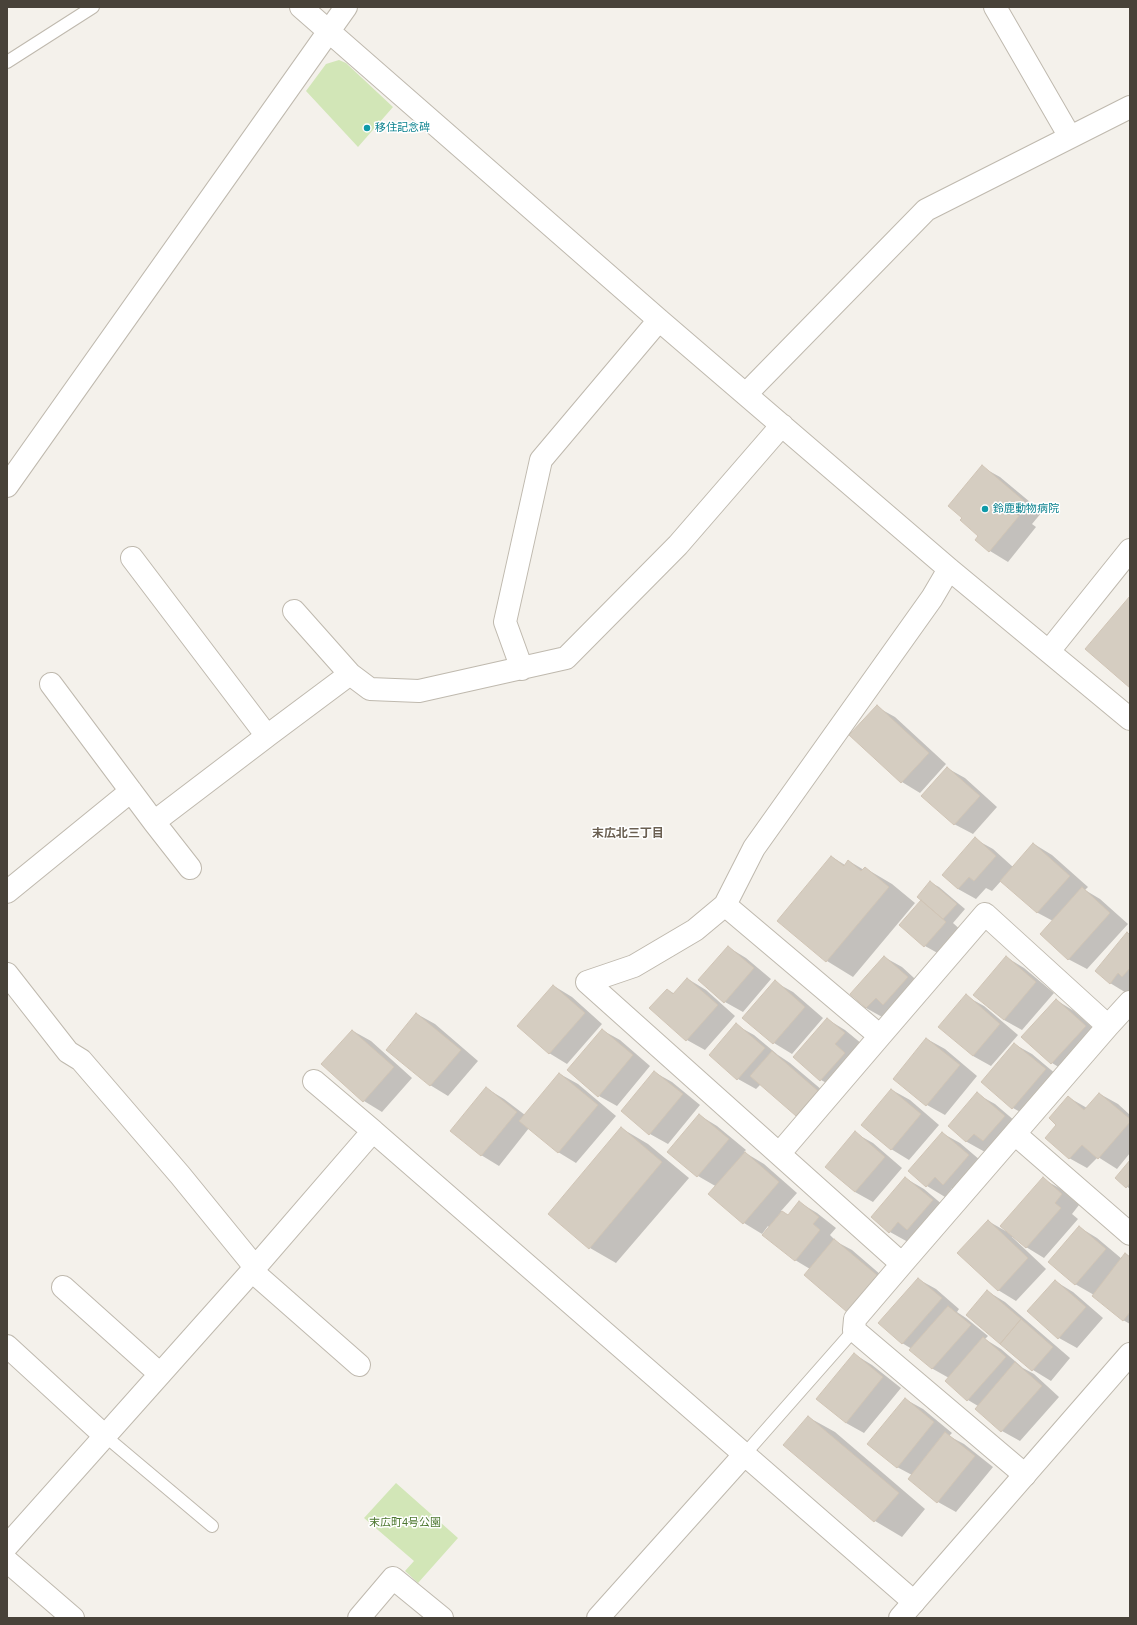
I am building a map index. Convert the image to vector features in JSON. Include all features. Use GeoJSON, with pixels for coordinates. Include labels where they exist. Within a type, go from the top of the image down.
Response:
{"type":"FeatureCollection","features":[{"type":"Feature","properties":{"kind":"street"},"geometry":{"type":"LineString","coordinates":[[301,7],[659,320],[949,569],[1050,651],[1130,719]]}},
{"type":"Feature","properties":{"kind":"street"},"geometry":{"type":"LineString","coordinates":[[7,486],[346,7]]}},
{"type":"Feature","properties":{"kind":"street"},"geometry":{"type":"LineString","coordinates":[[994,7],[1070,137]]}},
{"type":"Feature","properties":{"kind":"street"},"geometry":{"type":"LineString","coordinates":[[746,394],[926,210],[1130,107]]}},
{"type":"Feature","properties":{"kind":"street"},"geometry":{"type":"LineString","coordinates":[[522,669],[505,622],[541,460],[659,320]]}},
{"type":"Feature","properties":{"kind":"street"},"geometry":{"type":"LineString","coordinates":[[294,611],[350,674],[370,689],[419,691],[566,658],[678,545],[782,425]]}},
{"type":"Feature","properties":{"kind":"street"},"geometry":{"type":"LineString","coordinates":[[1050,651],[1130,550]]}},
{"type":"Feature","properties":{"kind":"street"},"geometry":{"type":"LineString","coordinates":[[132,558],[267,736]]}},
{"type":"Feature","properties":{"kind":"street"},"geometry":{"type":"LineString","coordinates":[[902,1264],[587,982],[634,966],[695,930],[707,918],[725,905],[754,848],[932,598],[949,569]]}},
{"type":"Feature","properties":{"kind":"street"},"geometry":{"type":"LineString","coordinates":[[154,822],[350,674]]}},
{"type":"Feature","properties":{"kind":"street"},"geometry":{"type":"LineString","coordinates":[[51,684],[190,868]]}},
{"type":"Feature","properties":{"kind":"street"},"geometry":{"type":"LineString","coordinates":[[7,892],[131,791]]}},
{"type":"Feature","properties":{"kind":"street"},"geometry":{"type":"LineString","coordinates":[[725,905],[880,1036]]}},
{"type":"Feature","properties":{"kind":"street"},"geometry":{"type":"LineString","coordinates":[[779,1154],[985,914],[1108,1026]]}},
{"type":"Feature","properties":{"kind":"street"},"geometry":{"type":"LineString","coordinates":[[7,974],[68,1052],[81,1060],[180,1175],[253,1269],[358,1365]]}},
{"type":"Feature","properties":{"kind":"street"},"geometry":{"type":"LineString","coordinates":[[1025,1475],[854,1330],[855,1318],[1130,1002]]}},
{"type":"Feature","properties":{"kind":"street"},"geometry":{"type":"LineString","coordinates":[[314,1080],[744,1455],[907,1610],[1130,1354]]}},
{"type":"Feature","properties":{"kind":"street"},"geometry":{"type":"LineString","coordinates":[[7,1546],[374,1131]]}},
{"type":"Feature","properties":{"kind":"street"},"geometry":{"type":"LineString","coordinates":[[1015,1134],[1130,1234]]}},
{"type":"Feature","properties":{"kind":"street"},"geometry":{"type":"LineString","coordinates":[[63,1287],[160,1374]]}},
{"type":"Feature","properties":{"kind":"street"},"geometry":{"type":"LineString","coordinates":[[7,1346],[105,1436]]}},
{"type":"Feature","properties":{"kind":"street"},"geometry":{"type":"LineString","coordinates":[[598,1618],[744,1455]]}},
{"type":"Feature","properties":{"kind":"street"},"geometry":{"type":"LineString","coordinates":[[7,1561],[73,1618]]}},
{"type":"Feature","properties":{"kind":"street"},"geometry":{"type":"LineString","coordinates":[[358,1618],[394,1578],[442,1618]]}},
{"type":"Feature","properties":{"kind":"lane"},"geometry":{"type":"LineString","coordinates":[[7,62],[93,7]]}},
{"type":"Feature","properties":{"kind":"lane"},"geometry":{"type":"LineString","coordinates":[[744,1455],[854,1330]]}},
{"type":"Feature","properties":{"kind":"lane"},"geometry":{"type":"LineString","coordinates":[[105,1436],[212,1526]]}},
{"type":"Feature","properties":{"kind":"green space"},"geometry":{"type":"Polygon","coordinates":[[[339,60],[346,63],[393,107],[358,147],[306,91],[326,64],[339,60]]]}},
{"type":"Feature","properties":{"kind":"green space","name":"末広町4号公園"},"geometry":{"type":"Polygon","coordinates":[[[396,1483],[458,1538],[418,1583],[405,1571],[414,1561],[364,1518],[396,1483]]]}},
{"type":"Feature","properties":{"kind":"building","name":"鈴鹿動物病院"},"geometry":{"type":"Polygon","coordinates":[[[982,465],[1024,501],[1015,513],[1019,516],[989,552],[975,540],[978,536],[960,520],[962,518],[948,506],[982,465]]]}},
{"type":"Feature","properties":{"kind":"building"},"geometry":{"type":"Polygon","coordinates":[[[1130,596],[1130,688],[1085,649],[1130,596]]]}},
{"type":"Feature","properties":{"kind":"building"},"geometry":{"type":"Polygon","coordinates":[[[877,705],[929,753],[901,783],[849,735],[877,705]]]}},
{"type":"Feature","properties":{"kind":"building"},"geometry":{"type":"Polygon","coordinates":[[[947,767],[980,796],[954,825],[921,796],[947,767]]]}},
{"type":"Feature","properties":{"kind":"building"},"geometry":{"type":"Polygon","coordinates":[[[975,837],[996,856],[974,881],[969,877],[958,889],[942,875],[975,837]]]}},
{"type":"Feature","properties":{"kind":"building"},"geometry":{"type":"Polygon","coordinates":[[[1033,843],[1070,876],[1037,913],[1000,881],[1033,843]]]}},
{"type":"Feature","properties":{"kind":"building"},"geometry":{"type":"Polygon","coordinates":[[[831,856],[844,866],[848,860],[861,871],[865,867],[889,887],[826,962],[777,921],[831,856]]]}},
{"type":"Feature","properties":{"kind":"building"},"geometry":{"type":"Polygon","coordinates":[[[930,881],[957,904],[943,919],[917,897],[930,881]]]}},
{"type":"Feature","properties":{"kind":"building"},"geometry":{"type":"Polygon","coordinates":[[[1082,887],[1110,913],[1068,960],[1040,934],[1082,887]]]}},
{"type":"Feature","properties":{"kind":"building"},"geometry":{"type":"Polygon","coordinates":[[[921,900],[946,922],[924,947],[899,925],[921,900]]]}},
{"type":"Feature","properties":{"kind":"building"},"geometry":{"type":"Polygon","coordinates":[[[1127,932],[1130,935],[1130,968],[1122,977],[1118,973],[1110,984],[1095,971],[1127,932]]]}},
{"type":"Feature","properties":{"kind":"building"},"geometry":{"type":"Polygon","coordinates":[[[728,946],[754,968],[724,1003],[698,980],[728,946]]]}},
{"type":"Feature","properties":{"kind":"building"},"geometry":{"type":"Polygon","coordinates":[[[884,956],[908,977],[883,1005],[876,998],[866,1008],[850,994],[884,956]]]}},
{"type":"Feature","properties":{"kind":"building"},"geometry":{"type":"Polygon","coordinates":[[[1006,956],[1036,982],[1004,1020],[973,995],[1006,956]]]}},
{"type":"Feature","properties":{"kind":"building"},"geometry":{"type":"Polygon","coordinates":[[[687,978],[718,1005],[686,1041],[649,1008],[667,989],[673,994],[687,978]]]}},
{"type":"Feature","properties":{"kind":"building"},"geometry":{"type":"Polygon","coordinates":[[[775,980],[805,1007],[773,1044],[742,1018],[775,980]]]}},
{"type":"Feature","properties":{"kind":"building"},"geometry":{"type":"Polygon","coordinates":[[[553,985],[585,1013],[549,1054],[517,1026],[553,985]]]}},
{"type":"Feature","properties":{"kind":"building"},"geometry":{"type":"Polygon","coordinates":[[[966,994],[1000,1024],[973,1056],[938,1027],[966,994]]]}},
{"type":"Feature","properties":{"kind":"building"},"geometry":{"type":"Polygon","coordinates":[[[1056,999],[1086,1026],[1051,1064],[1021,1037],[1056,999]]]}},
{"type":"Feature","properties":{"kind":"building"},"geometry":{"type":"Polygon","coordinates":[[[416,1013],[461,1050],[430,1086],[386,1050],[416,1013]]]}},
{"type":"Feature","properties":{"kind":"building"},"geometry":{"type":"Polygon","coordinates":[[[827,1018],[845,1033],[835,1044],[845,1053],[820,1081],[793,1057],[827,1018]]]}},
{"type":"Feature","properties":{"kind":"building"},"geometry":{"type":"Polygon","coordinates":[[[736,1023],[765,1048],[737,1080],[709,1055],[736,1023]]]}},
{"type":"Feature","properties":{"kind":"building"},"geometry":{"type":"Polygon","coordinates":[[[602,1029],[633,1055],[598,1097],[567,1070],[602,1029]]]}},
{"type":"Feature","properties":{"kind":"building"},"geometry":{"type":"Polygon","coordinates":[[[352,1030],[394,1067],[363,1102],[321,1064],[352,1030]]]}},
{"type":"Feature","properties":{"kind":"building"},"geometry":{"type":"Polygon","coordinates":[[[926,1038],[960,1065],[926,1106],[893,1079],[926,1038]]]}},
{"type":"Feature","properties":{"kind":"building"},"geometry":{"type":"Polygon","coordinates":[[[1014,1043],[1046,1069],[1012,1109],[981,1082],[1014,1043]]]}},
{"type":"Feature","properties":{"kind":"building"},"geometry":{"type":"Polygon","coordinates":[[[772,1051],[818,1091],[796,1116],[750,1076],[772,1051]]]}},
{"type":"Feature","properties":{"kind":"building"},"geometry":{"type":"Polygon","coordinates":[[[654,1071],[683,1094],[649,1135],[621,1111],[654,1071]]]}},
{"type":"Feature","properties":{"kind":"building"},"geometry":{"type":"Polygon","coordinates":[[[559,1073],[598,1105],[558,1153],[519,1121],[559,1073]]]}},
{"type":"Feature","properties":{"kind":"building"},"geometry":{"type":"Polygon","coordinates":[[[486,1087],[517,1112],[481,1156],[450,1131],[486,1087]]]}},
{"type":"Feature","properties":{"kind":"building"},"geometry":{"type":"Polygon","coordinates":[[[891,1089],[921,1114],[891,1150],[861,1125],[891,1089]]]}},
{"type":"Feature","properties":{"kind":"building"},"geometry":{"type":"Polygon","coordinates":[[[977,1092],[1005,1116],[983,1141],[974,1134],[966,1142],[948,1126],[977,1092]]]}},
{"type":"Feature","properties":{"kind":"building"},"geometry":{"type":"Polygon","coordinates":[[[1099,1093],[1130,1119],[1130,1122],[1098,1159],[1082,1145],[1069,1159],[1045,1138],[1056,1125],[1049,1118],[1068,1096],[1084,1110],[1099,1093]]]}},
{"type":"Feature","properties":{"kind":"building"},"geometry":{"type":"Polygon","coordinates":[[[699,1114],[729,1139],[697,1177],[667,1152],[699,1114]]]}},
{"type":"Feature","properties":{"kind":"building"},"geometry":{"type":"Polygon","coordinates":[[[621,1127],[662,1162],[589,1249],[548,1214],[621,1127]]]}},
{"type":"Feature","properties":{"kind":"building"},"geometry":{"type":"Polygon","coordinates":[[[855,1131],[885,1157],[855,1192],[825,1167],[855,1131]]]}},
{"type":"Feature","properties":{"kind":"building"},"geometry":{"type":"Polygon","coordinates":[[[942,1132],[969,1155],[943,1185],[935,1177],[926,1187],[908,1171],[942,1132]]]}},
{"type":"Feature","properties":{"kind":"building"},"geometry":{"type":"Polygon","coordinates":[[[745,1152],[779,1182],[743,1224],[708,1194],[745,1152]]]}},
{"type":"Feature","properties":{"kind":"building"},"geometry":{"type":"Polygon","coordinates":[[[1130,1160],[1130,1183],[1126,1188],[1115,1178],[1130,1160]]]}},
{"type":"Feature","properties":{"kind":"building"},"geometry":{"type":"Polygon","coordinates":[[[905,1177],[933,1200],[907,1230],[898,1222],[889,1233],[871,1217],[905,1177]]]}},
{"type":"Feature","properties":{"kind":"building"},"geometry":{"type":"Polygon","coordinates":[[[1043,1177],[1062,1194],[1055,1203],[1061,1208],[1026,1248],[1000,1226],[1043,1177]]]}},
{"type":"Feature","properties":{"kind":"building"},"geometry":{"type":"Polygon","coordinates":[[[799,1201],[819,1217],[813,1224],[820,1230],[795,1261],[762,1235],[782,1211],[788,1215],[799,1201]]]}},
{"type":"Feature","properties":{"kind":"building"},"geometry":{"type":"Polygon","coordinates":[[[988,1220],[1028,1258],[998,1291],[957,1253],[988,1220]]]}},
{"type":"Feature","properties":{"kind":"building"},"geometry":{"type":"Polygon","coordinates":[[[1079,1226],[1106,1249],[1075,1285],[1048,1262],[1079,1226]]]}},
{"type":"Feature","properties":{"kind":"building"},"geometry":{"type":"Polygon","coordinates":[[[834,1239],[878,1276],[847,1312],[804,1275],[834,1239]]]}},
{"type":"Feature","properties":{"kind":"building"},"geometry":{"type":"Polygon","coordinates":[[[1125,1253],[1130,1257],[1130,1312],[1123,1321],[1092,1296],[1125,1253]]]}},
{"type":"Feature","properties":{"kind":"building"},"geometry":{"type":"Polygon","coordinates":[[[918,1278],[942,1298],[902,1344],[878,1323],[918,1278]]]}},
{"type":"Feature","properties":{"kind":"building"},"geometry":{"type":"Polygon","coordinates":[[[1055,1280],[1086,1307],[1058,1339],[1027,1311],[1055,1280]]]}},
{"type":"Feature","properties":{"kind":"building"},"geometry":{"type":"Polygon","coordinates":[[[987,1290],[1021,1319],[1000,1344],[966,1315],[987,1290]]]}},
{"type":"Feature","properties":{"kind":"building"},"geometry":{"type":"Polygon","coordinates":[[[948,1306],[971,1325],[932,1369],[909,1350],[948,1306]]]}},
{"type":"Feature","properties":{"kind":"building"},"geometry":{"type":"Polygon","coordinates":[[[1021,1319],[1053,1347],[1032,1371],[1000,1344],[1021,1319]]]}},
{"type":"Feature","properties":{"kind":"building"},"geometry":{"type":"Polygon","coordinates":[[[983,1337],[1006,1357],[967,1401],[945,1381],[983,1337]]]}},
{"type":"Feature","properties":{"kind":"building"},"geometry":{"type":"Polygon","coordinates":[[[854,1353],[883,1377],[846,1423],[816,1399],[854,1353]]]}},
{"type":"Feature","properties":{"kind":"building"},"geometry":{"type":"Polygon","coordinates":[[[1015,1362],[1042,1386],[1001,1432],[975,1409],[1015,1362]]]}},
{"type":"Feature","properties":{"kind":"building"},"geometry":{"type":"Polygon","coordinates":[[[905,1398],[934,1422],[897,1468],[867,1444],[905,1398]]]}},
{"type":"Feature","properties":{"kind":"building"},"geometry":{"type":"Polygon","coordinates":[[[808,1416],[899,1493],[874,1522],[783,1445],[808,1416]]]}},
{"type":"Feature","properties":{"kind":"building"},"geometry":{"type":"Polygon","coordinates":[[[945,1432],[975,1456],[937,1503],[908,1479],[945,1432]]]}},
{"type":"Feature","properties":{"kind":"place","name":"移住記念碑"},"geometry":{"type":"Point","coordinates":[367,128]}},
{"type":"Feature","properties":{"kind":"place","name":"鈴鹿動物病院"},"geometry":{"type":"Point","coordinates":[985,509]}},
{"type":"Feature","properties":{"kind":"district","name":"末広北三丁目"},"geometry":{"type":"Point","coordinates":[628,834]}}]}
